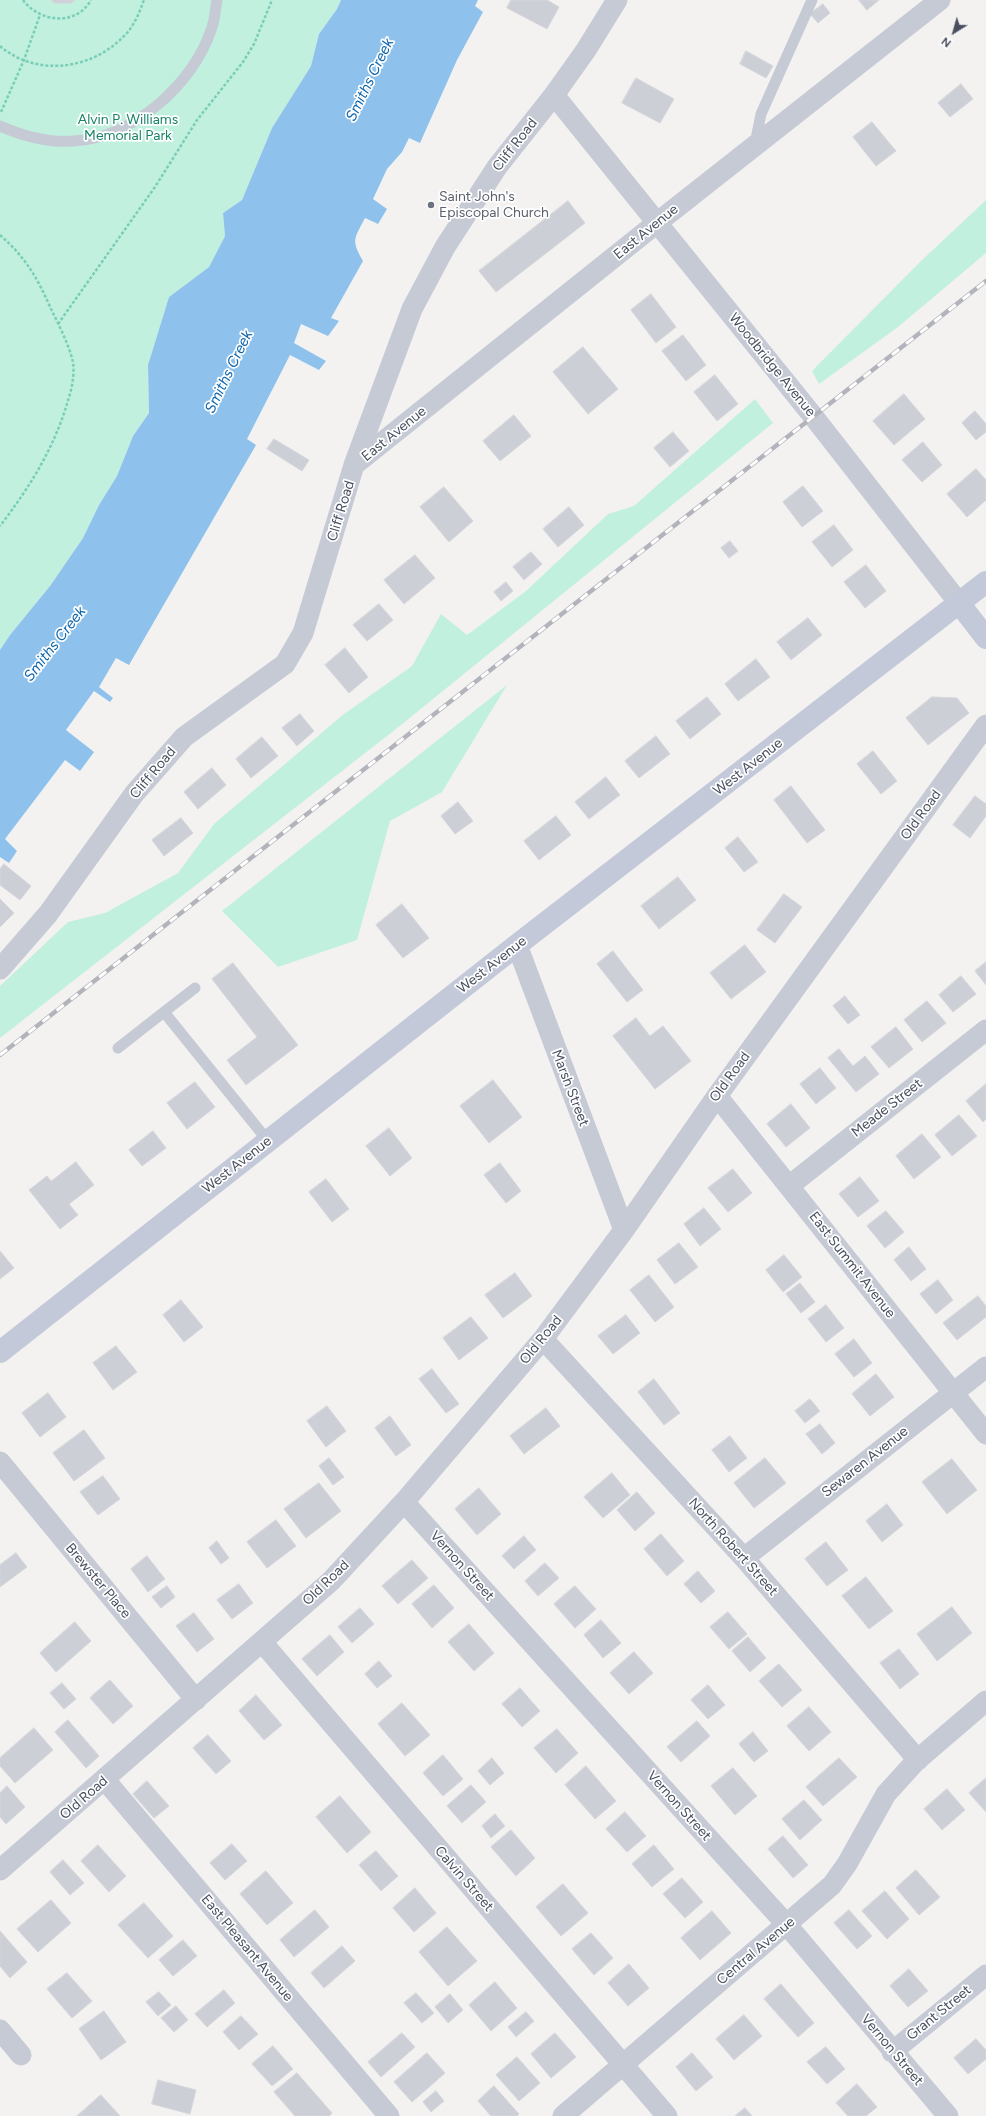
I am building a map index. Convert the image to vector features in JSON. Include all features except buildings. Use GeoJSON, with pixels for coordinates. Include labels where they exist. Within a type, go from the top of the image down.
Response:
{"type":"FeatureCollection","features":[{"type":"Feature","properties":{"kind":"street","name":"Cliff Road"},"geometry":{"type":"LineString","coordinates":[[0,969],[48,914],[134,794],[184,736],[285,664],[303,633],[354,466],[412,309],[445,247],[497,167],[554,95],[586,50],[617,0]]}},
{"type":"Feature","properties":{"kind":"street","name":"East Avenue"},"geometry":{"type":"LineString","coordinates":[[354,466],[658,222],[940,0]]}},
{"type":"Feature","properties":{"kind":"street","name":"Woodbridge Avenue"},"geometry":{"type":"LineString","coordinates":[[554,95],[658,222],[986,638]]}},
{"type":"Feature","properties":{"kind":"street","name":"West Avenue"},"geometry":{"type":"LineString","coordinates":[[0,1352],[517,945],[986,582]]}},
{"type":"Feature","properties":{"kind":"street","name":"Old Road"},"geometry":{"type":"LineString","coordinates":[[0,1870],[105,1780],[331,1581],[404,1502],[543,1339],[624,1230],[717,1096],[986,725]]}},
{"type":"Feature","properties":{"kind":"street","name":"Marsh Street"},"geometry":{"type":"LineString","coordinates":[[517,945],[624,1230]]}},
{"type":"Feature","properties":{"kind":"street","name":"Meade Street"},"geometry":{"type":"LineString","coordinates":[[789,1186],[986,1030]]}},
{"type":"Feature","properties":{"kind":"street","name":"East Summit Avenue"},"geometry":{"type":"LineString","coordinates":[[717,1096],[986,1434]]}},
{"type":"Feature","properties":{"kind":"street","name":"North Robert Street"},"geometry":{"type":"LineString","coordinates":[[543,1339],[744,1558],[918,1760]]}},
{"type":"Feature","properties":{"kind":"street","name":"Sewaren Avenue"},"geometry":{"type":"LineString","coordinates":[[744,1558],[986,1367]]}},
{"type":"Feature","properties":{"kind":"street","name":"Brewster Place"},"geometry":{"type":"LineString","coordinates":[[0,1462],[196,1700]]}},
{"type":"Feature","properties":{"kind":"street","name":"Vernon Street"},"geometry":{"type":"LineString","coordinates":[[404,1502],[787,1925],[892,2052],[948,2116]]}},
{"type":"Feature","properties":{"kind":"street","name":"Calvin Street"},"geometry":{"type":"LineString","coordinates":[[262,1642],[667,2116]]}},
{"type":"Feature","properties":{"kind":"street","name":"Central Avenue"},"geometry":{"type":"LineString","coordinates":[[562,2116],[832,1885],[847,1864],[886,1794],[918,1760],[986,1701]]}},
{"type":"Feature","properties":{"kind":"street","name":"East Pleasant Avenue"},"geometry":{"type":"LineString","coordinates":[[105,1780],[389,2116]]}},
{"type":"Feature","properties":{"kind":"street","name":"Grant Street"},"geometry":{"type":"LineString","coordinates":[[892,2052],[986,1975]]}},
{"type":"Feature","properties":{"kind":"street"},"geometry":{"type":"LineString","coordinates":[[0,2030],[21,2056]]}},
{"type":"Feature","properties":{"kind":"lane"},"geometry":{"type":"LineString","coordinates":[[0,126],[37,139],[74,141],[109,134],[143,116],[177,88],[197,60],[211,30],[217,0]]}},
{"type":"Feature","properties":{"kind":"lane"},"geometry":{"type":"LineString","coordinates":[[754,146],[761,114],[812,0]]}},
{"type":"Feature","properties":{"kind":"lane"},"geometry":{"type":"LineString","coordinates":[[118,1048],[195,988]]}},
{"type":"Feature","properties":{"kind":"lane"},"geometry":{"type":"LineString","coordinates":[[164,1012],[268,1141]]}},
{"type":"Feature","properties":{"kind":"path"},"geometry":{"type":"LineString","coordinates":[[23,0],[31,9],[40,15],[53,19],[66,18],[78,13],[91,0]]}},
{"type":"Feature","properties":{"kind":"path"},"geometry":{"type":"LineString","coordinates":[[0,46],[24,60],[45,66],[67,66],[95,58],[108,51],[124,37],[137,19],[144,0]]}},
{"type":"Feature","properties":{"kind":"path"},"geometry":{"type":"LineString","coordinates":[[58,324],[155,188],[197,120],[243,62],[254,44],[272,0]]}},
{"type":"Feature","properties":{"kind":"path"},"geometry":{"type":"LineString","coordinates":[[0,114],[24,60],[40,15]]}},
{"type":"Feature","properties":{"kind":"path"},"geometry":{"type":"LineString","coordinates":[[0,235],[19,252],[37,276],[73,362],[74,378],[56,437],[34,480],[0,526]]}},
{"type":"Feature","properties":{"kind":"green space","name":"Alvin P. Williams Memorial Park"},"geometry":{"type":"Polygon","coordinates":[[[0,0],[341,0],[337,9],[319,34],[311,66],[272,128],[242,200],[223,213],[225,236],[209,267],[169,297],[148,365],[149,413],[133,436],[117,476],[99,505],[83,538],[50,586],[10,635],[0,650],[0,0]]]}},
{"type":"Feature","properties":{"kind":"green space"},"geometry":{"type":"Polygon","coordinates":[[[986,200],[986,253],[898,327],[819,384],[812,371],[920,262],[986,200]]]}},
{"type":"Feature","properties":{"kind":"green space"},"geometry":{"type":"Polygon","coordinates":[[[755,399],[773,423],[401,725],[0,1038],[0,986],[68,922],[105,913],[178,873],[214,824],[344,714],[412,666],[441,614],[467,635],[526,591],[608,514],[634,506],[755,399]]]}},
{"type":"Feature","properties":{"kind":"green space"},"geometry":{"type":"Polygon","coordinates":[[[507,685],[442,792],[390,821],[357,940],[278,967],[222,911],[507,685]]]}},
{"type":"Feature","properties":{"kind":"water","name":"Smiths Creek"},"geometry":{"type":"Polygon","coordinates":[[[341,0],[478,0],[475,6],[483,12],[457,60],[420,143],[409,138],[402,152],[387,169],[373,199],[387,209],[378,224],[365,218],[356,235],[355,244],[363,261],[331,318],[339,321],[328,336],[301,324],[294,343],[326,361],[319,370],[290,355],[247,439],[256,445],[129,665],[116,658],[99,687],[113,698],[110,702],[94,691],[66,730],[94,752],[80,771],[65,760],[5,839],[17,851],[9,863],[0,857],[0,650],[10,635],[50,586],[83,538],[99,505],[117,476],[133,436],[149,413],[148,365],[169,297],[209,267],[225,236],[223,213],[242,200],[272,128],[311,66],[319,34],[337,9],[341,0]]]}},
{"type":"Feature","properties":{"kind":"railway"},"geometry":{"type":"LineString","coordinates":[[0,1055],[986,281]]}},
{"type":"Feature","properties":{"kind":"place","name":"Saint John's Episcopal Church"},"geometry":{"type":"Point","coordinates":[431,205]}}]}
